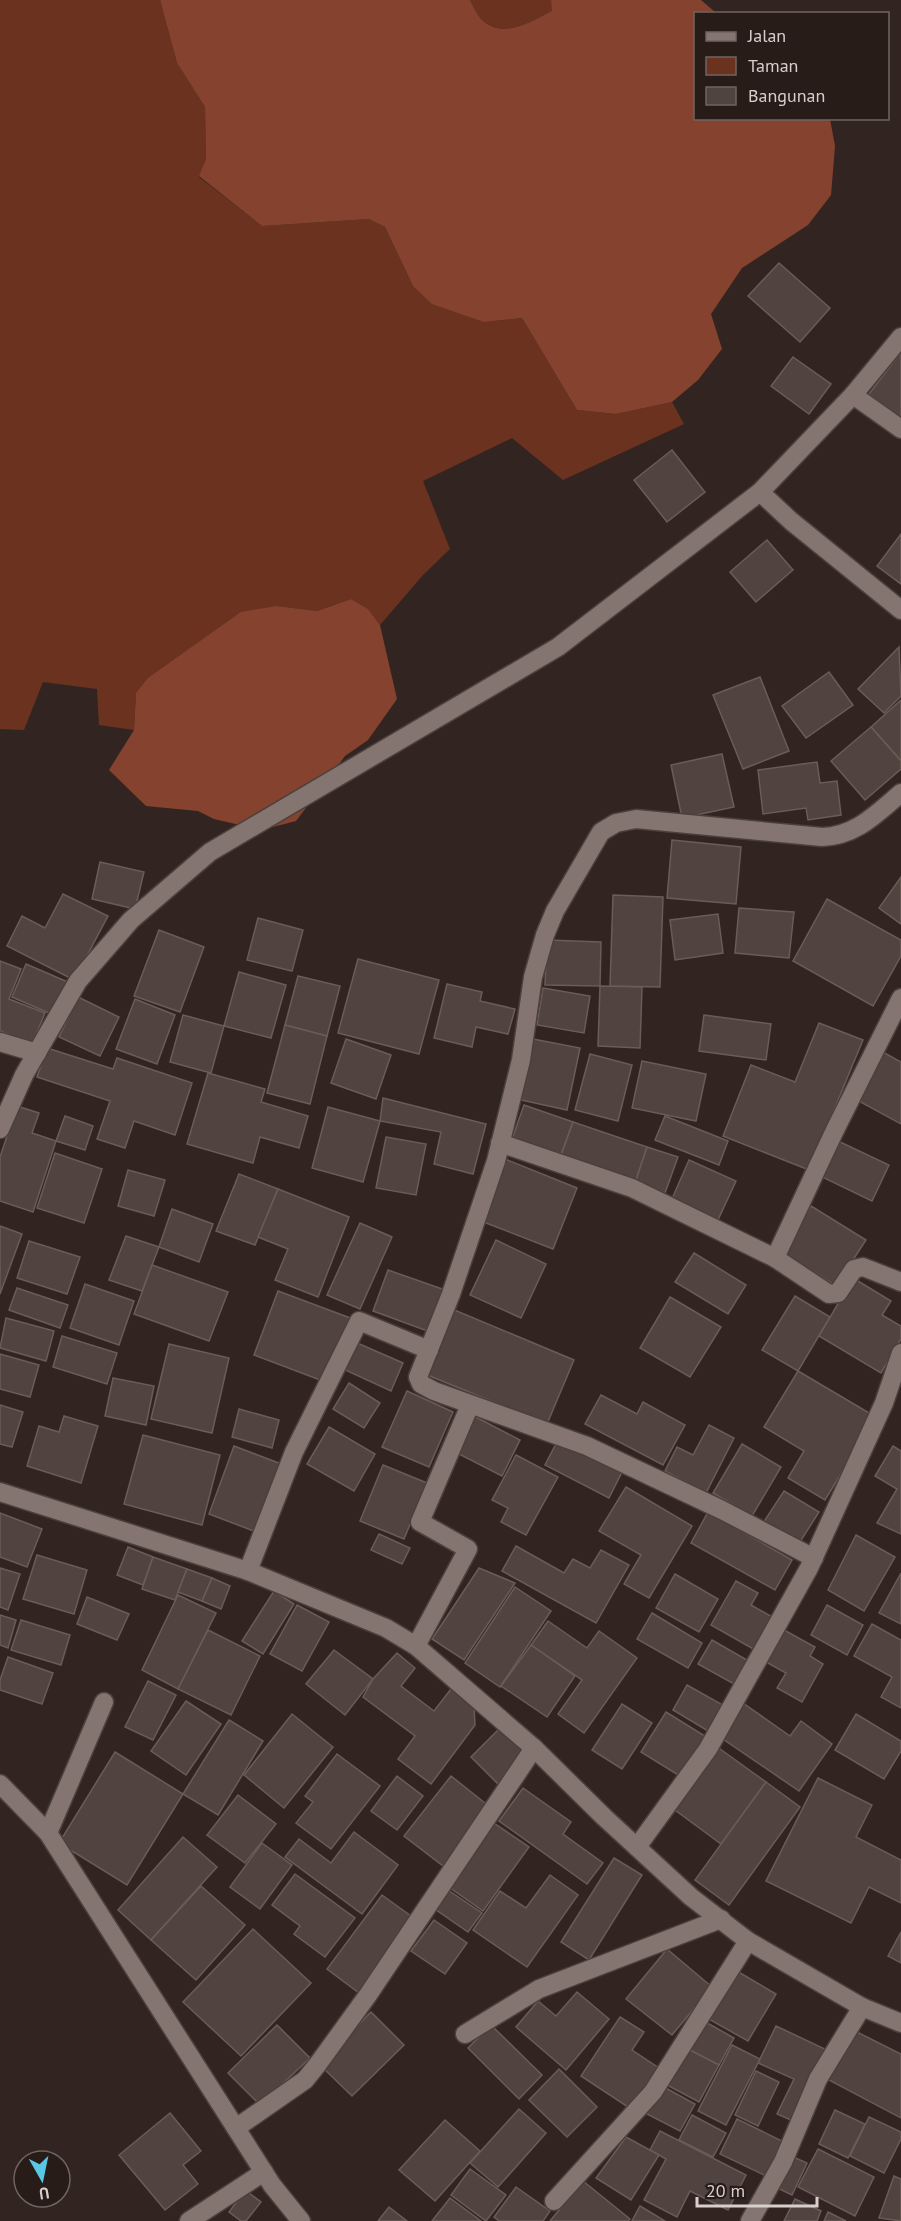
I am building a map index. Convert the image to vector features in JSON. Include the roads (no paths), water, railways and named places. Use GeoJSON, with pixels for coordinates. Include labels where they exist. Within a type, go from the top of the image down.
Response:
{"type":"FeatureCollection","features":[{"type":"Feature","properties":{"kind":"street"},"geometry":{"type":"LineString","coordinates":[[0,1129],[24,1075],[78,981],[131,920],[210,852],[558,647],[760,492],[853,395],[901,337]]}},
{"type":"Feature","properties":{"kind":"street"},"geometry":{"type":"LineString","coordinates":[[853,395],[901,429]]}},
{"type":"Feature","properties":{"kind":"street"},"geometry":{"type":"LineString","coordinates":[[760,492],[798,527],[901,610]]}},
{"type":"Feature","properties":{"kind":"street"},"geometry":{"type":"LineString","coordinates":[[814,1558],[722,1510],[586,1446],[470,1405],[424,1387],[418,1381],[477,1220],[500,1143],[521,1060],[533,977],[544,935],[555,911],[601,832],[616,823],[636,819],[840,837],[857,830],[901,793]]}},
{"type":"Feature","properties":{"kind":"street"},"geometry":{"type":"LineString","coordinates":[[775,1258],[835,1130],[901,998]]}},
{"type":"Feature","properties":{"kind":"street"},"geometry":{"type":"LineString","coordinates":[[0,1042],[37,1053]]}},
{"type":"Feature","properties":{"kind":"street"},"geometry":{"type":"LineString","coordinates":[[500,1143],[632,1188],[775,1258],[833,1295],[838,1293],[854,1269],[863,1267],[901,1282]]}},
{"type":"Feature","properties":{"kind":"street"},"geometry":{"type":"LineString","coordinates":[[248,1570],[294,1452],[359,1321],[429,1350]]}},
{"type":"Feature","properties":{"kind":"street"},"geometry":{"type":"LineString","coordinates":[[637,1847],[708,1749],[814,1558],[884,1403],[901,1353]]}},
{"type":"Feature","properties":{"kind":"street"},"geometry":{"type":"LineString","coordinates":[[416,1646],[468,1549],[420,1522],[470,1405]]}},
{"type":"Feature","properties":{"kind":"street"},"geometry":{"type":"LineString","coordinates":[[0,1492],[248,1570],[386,1628],[416,1646],[534,1748],[637,1847],[748,1941],[862,2007],[901,2023]]}},
{"type":"Feature","properties":{"kind":"street"},"geometry":{"type":"LineString","coordinates":[[48,1833],[104,1702]]}},
{"type":"Feature","properties":{"kind":"street"},"geometry":{"type":"LineString","coordinates":[[236,2128],[305,2080],[318,2064],[368,1995],[534,1748]]}},
{"type":"Feature","properties":{"kind":"street"},"geometry":{"type":"LineString","coordinates":[[0,1784],[48,1833],[264,2172],[301,2221]]}},
{"type":"Feature","properties":{"kind":"street"},"geometry":{"type":"LineString","coordinates":[[465,2034],[539,1989],[719,1918]]}},
{"type":"Feature","properties":{"kind":"street"},"geometry":{"type":"LineString","coordinates":[[554,2201],[652,2092],[748,1941]]}},
{"type":"Feature","properties":{"kind":"street"},"geometry":{"type":"LineString","coordinates":[[750,2221],[783,2162],[818,2079],[862,2007]]}},
{"type":"Feature","properties":{"kind":"street"},"geometry":{"type":"LineString","coordinates":[[189,2221],[264,2172]]}}]}
